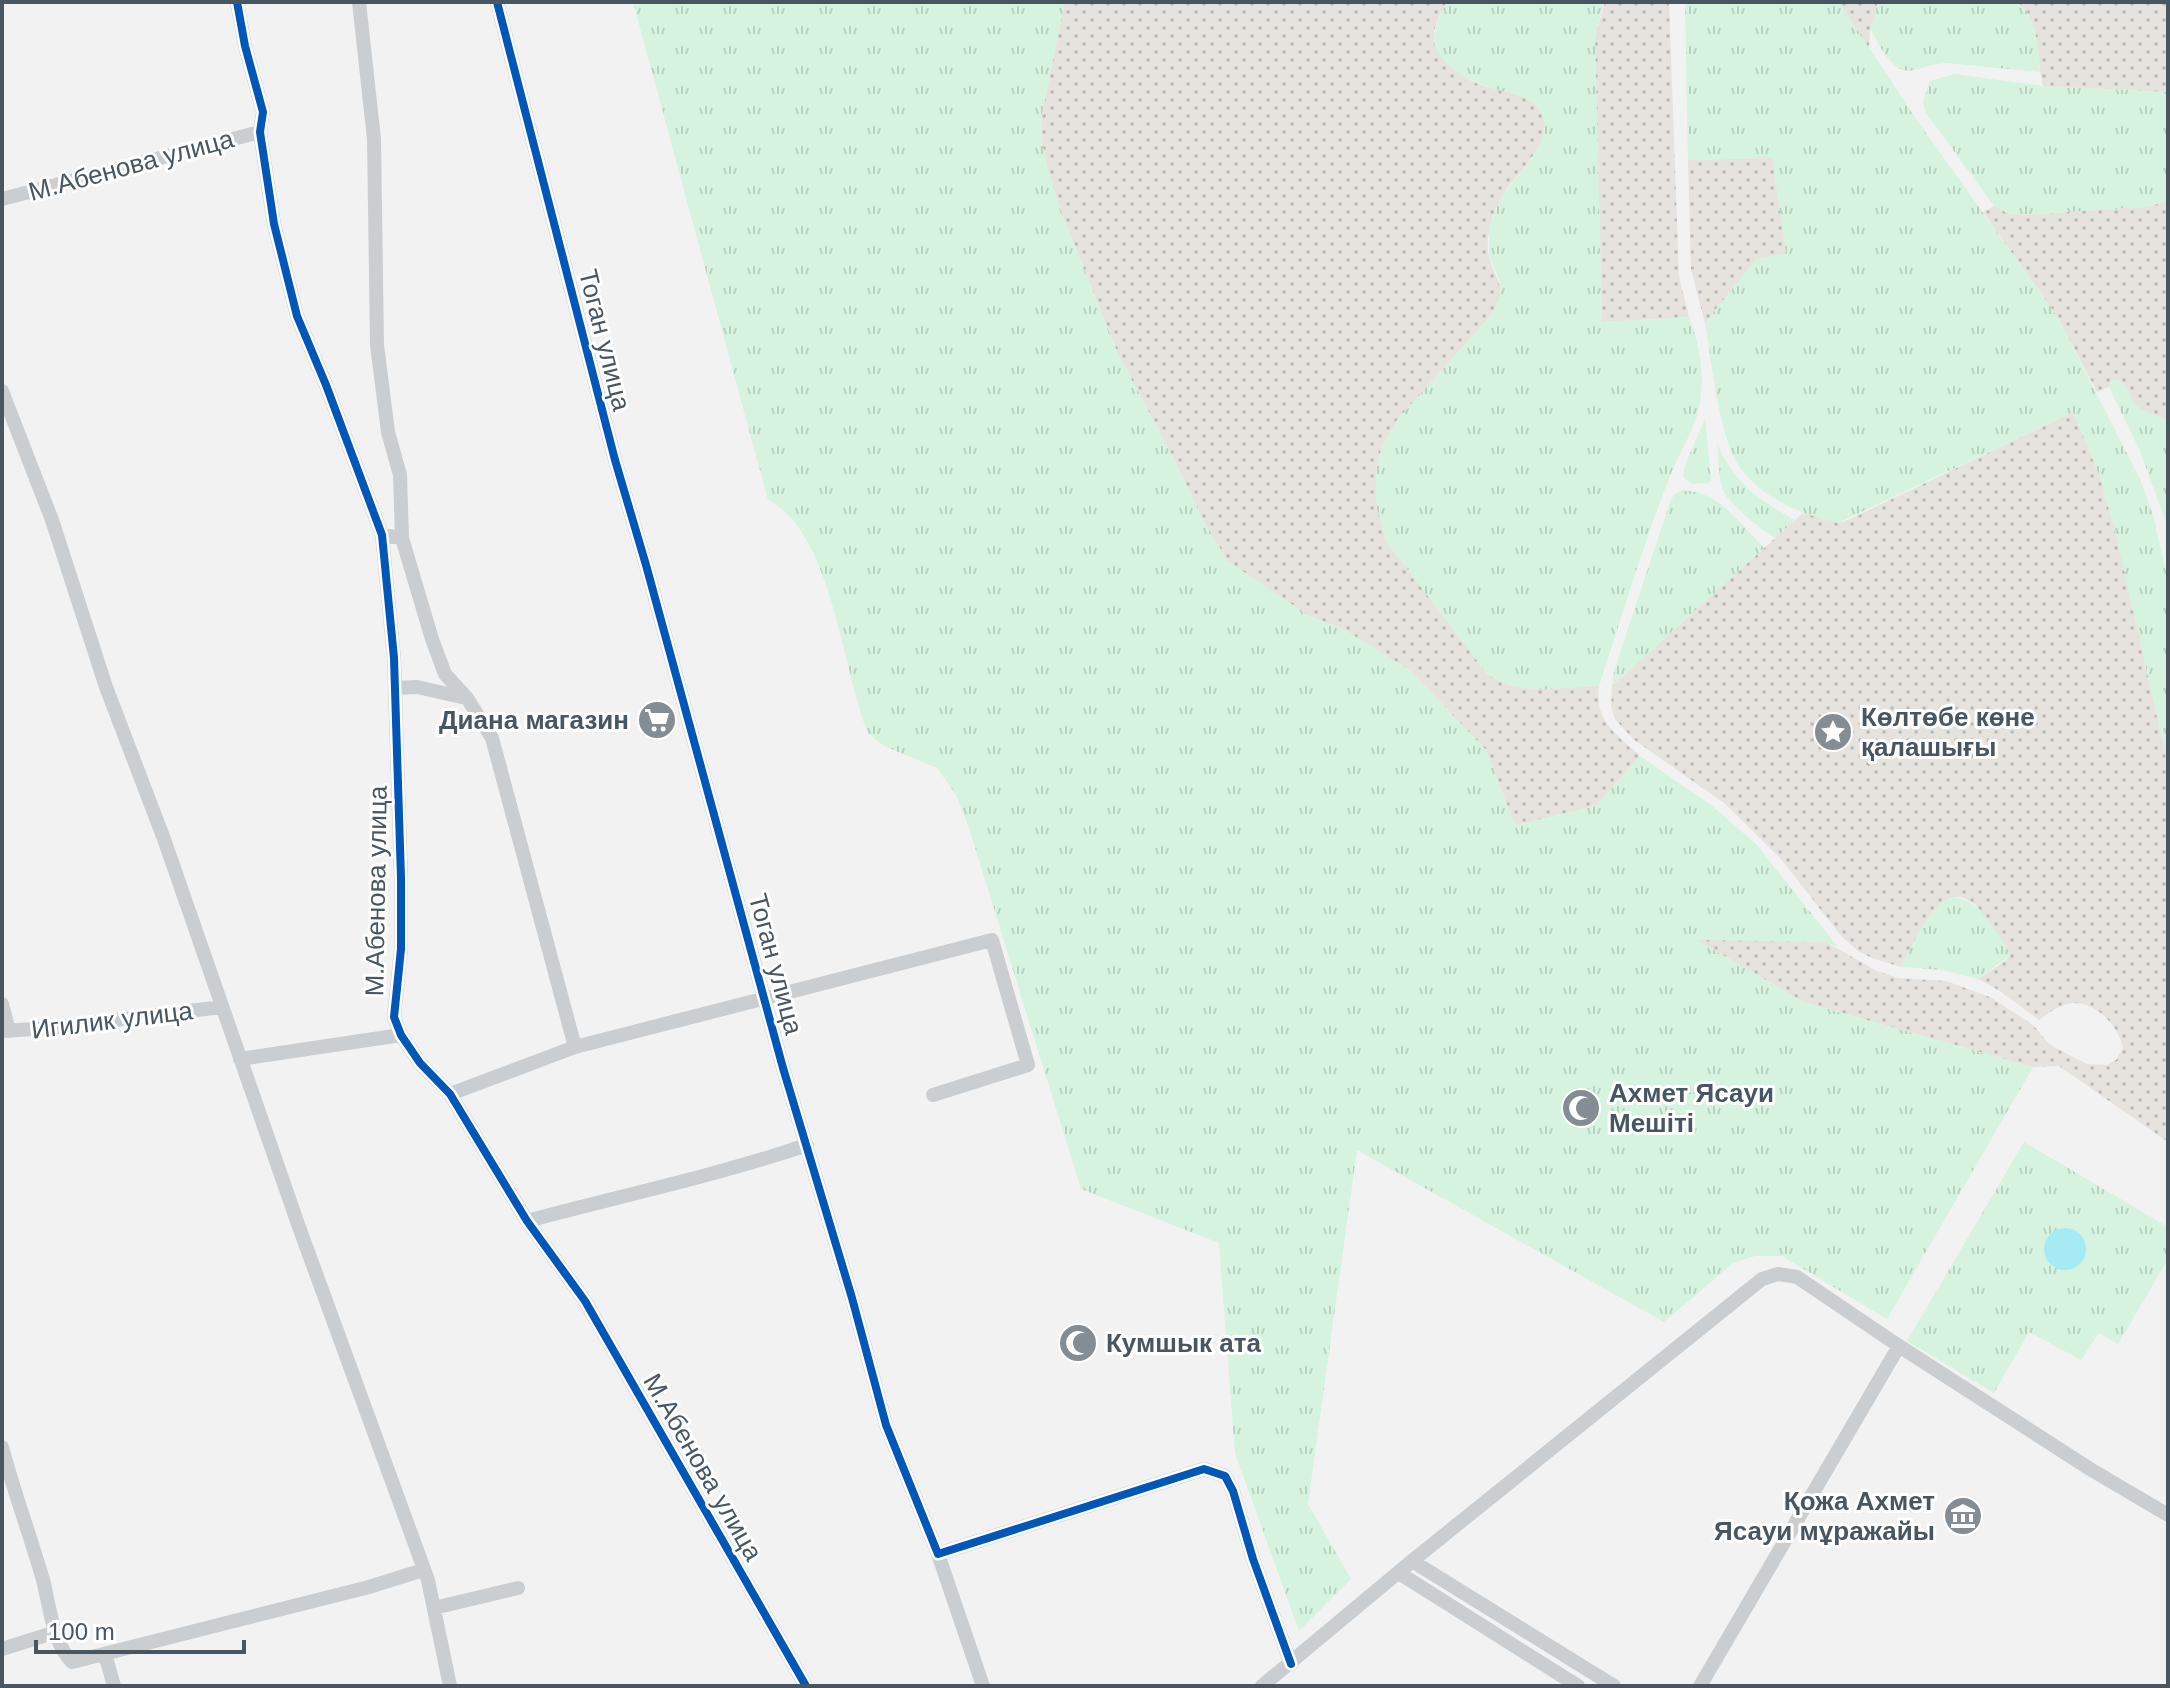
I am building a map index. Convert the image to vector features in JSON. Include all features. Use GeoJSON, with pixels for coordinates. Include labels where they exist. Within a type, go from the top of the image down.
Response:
{"type":"FeatureCollection","features":[{"type":"Feature","properties":{"kind":"street","name":"М.Абенова улица"},"geometry":{"type":"LineString","coordinates":[[237,2],[263,112],[260,132],[274,224],[297,316],[382,535],[396,688],[401,949],[394,1017],[401,1035],[420,1063],[450,1094],[527,1221],[585,1301],[806,1686]]}},
{"type":"Feature","properties":{"kind":"street"},"geometry":{"type":"LineString","coordinates":[[359,2],[374,139],[377,345],[388,432],[400,475],[402,538],[445,674],[467,698],[492,738],[575,1047]]}},
{"type":"Feature","properties":{"kind":"street","name":"Тоган улица"},"geometry":{"type":"LineString","coordinates":[[497,2],[615,460],[651,581],[783,1068],[886,1425],[938,1554],[983,1686]]}},
{"type":"Feature","properties":{"kind":"street","name":"М.Абенова улица"},"geometry":{"type":"LineString","coordinates":[[2,199],[260,132]]}},
{"type":"Feature","properties":{"kind":"street"},"geometry":{"type":"LineString","coordinates":[[2,391],[52,520],[106,687],[164,839],[428,1580],[450,1686]]}},
{"type":"Feature","properties":{"kind":"street"},"geometry":{"type":"LineString","coordinates":[[382,535],[402,538]]}},
{"type":"Feature","properties":{"kind":"street"},"geometry":{"type":"LineString","coordinates":[[396,688],[417,687],[467,698]]}},
{"type":"Feature","properties":{"kind":"street"},"geometry":{"type":"LineString","coordinates":[[766,999],[992,940],[1028,1065],[933,1095]]}},
{"type":"Feature","properties":{"kind":"street","name":"Тоган улица"},"geometry":{"type":"LineString","coordinates":[[450,1094],[575,1047],[766,999]]}},
{"type":"Feature","properties":{"kind":"street"},"geometry":{"type":"LineString","coordinates":[[2,1004],[5,1031]]}},
{"type":"Feature","properties":{"kind":"street","name":"Игилик улица"},"geometry":{"type":"LineString","coordinates":[[5,1031],[222,1007]]}},
{"type":"Feature","properties":{"kind":"street"},"geometry":{"type":"LineString","coordinates":[[240,1059],[401,1035]]}},
{"type":"Feature","properties":{"kind":"street"},"geometry":{"type":"LineString","coordinates":[[527,1221],[743,1166],[807,1145]]}},
{"type":"Feature","properties":{"kind":"street"},"geometry":{"type":"LineString","coordinates":[[1266,1685],[1412,1561],[1762,1279],[1778,1274],[1797,1277],[2090,1469],[2168,1515]]}},
{"type":"Feature","properties":{"kind":"street"},"geometry":{"type":"LineString","coordinates":[[1700,1686],[1899,1346]]}},
{"type":"Feature","properties":{"kind":"street"},"geometry":{"type":"LineString","coordinates":[[2,1447],[56,1632],[65,1655],[72,1662],[369,1587],[423,1570]]}},
{"type":"Feature","properties":{"kind":"street"},"geometry":{"type":"LineString","coordinates":[[938,1554],[1204,1469],[1225,1476],[1233,1491],[1253,1559],[1291,1664]]}},
{"type":"Feature","properties":{"kind":"street"},"geometry":{"type":"LineString","coordinates":[[1412,1561],[1614,1686]]}},
{"type":"Feature","properties":{"kind":"street"},"geometry":{"type":"LineString","coordinates":[[1399,1573],[1578,1686]]}},
{"type":"Feature","properties":{"kind":"street"},"geometry":{"type":"LineString","coordinates":[[434,1608],[518,1588]]}},
{"type":"Feature","properties":{"kind":"street"},"geometry":{"type":"LineString","coordinates":[[2,1649],[56,1632]]}},
{"type":"Feature","properties":{"kind":"street"},"geometry":{"type":"LineString","coordinates":[[105,1654],[114,1686]]}},
{"type":"Feature","properties":{"kind":"green space"},"geometry":{"type":"Polygon","coordinates":[[[633,2],[1065,2],[1042,114],[1047,166],[1061,211],[1119,356],[1202,518],[1311,617],[1340,627],[1410,670],[1486,750],[1515,825],[1596,806],[1640,756],[1711,805],[1756,844],[1838,947],[1826,942],[1699,941],[1804,1002],[2033,1067],[1887,1319],[1782,1256],[1755,1256],[1733,1263],[1664,1322],[1357,1150],[1308,1504],[1351,1579],[1299,1631],[1235,1453],[1219,1243],[1081,1189],[956,795],[937,768],[884,746],[868,733],[821,571],[807,541],[790,517],[768,500],[633,2]]]}},
{"type":"Feature","properties":{"kind":"green space"},"geometry":{"type":"Polygon","coordinates":[[[1447,2],[1604,2],[1595,37],[1602,322],[1689,317],[1698,346],[1702,386],[1699,407],[1660,502],[1599,686],[1525,688],[1497,680],[1486,673],[1386,541],[1376,505],[1376,471],[1381,448],[1397,420],[1492,314],[1500,282],[1489,255],[1489,230],[1499,199],[1535,155],[1513,94],[1461,75],[1448,66],[1439,54],[1435,40],[1437,23],[1447,2]]]}},
{"type":"Feature","properties":{"kind":"green space"},"geometry":{"type":"Polygon","coordinates":[[[1685,2],[1839,2],[1918,122],[2057,316],[2140,479],[2153,515],[2168,580],[2168,766],[2118,543],[2100,477],[2073,412],[1838,523],[1783,504],[1759,487],[1739,466],[1721,417],[1705,323],[1756,258],[1785,253],[1772,158],[1688,160],[1685,2]]]}},
{"type":"Feature","properties":{"kind":"green space"},"geometry":{"type":"Polygon","coordinates":[[[1878,2],[2017,2],[2033,25],[2040,72],[1947,63],[1907,71],[1900,68],[1888,58],[1870,29],[1878,2]]]}},
{"type":"Feature","properties":{"kind":"green space"},"geometry":{"type":"Polygon","coordinates":[[[1954,74],[2043,86],[2168,92],[2168,201],[2147,207],[2026,215],[2007,213],[1994,206],[1926,113],[1923,102],[1930,81],[1954,74]]]}},
{"type":"Feature","properties":{"kind":"green space"},"geometry":{"type":"Polygon","coordinates":[[[2111,380],[2123,382],[2130,395],[2168,419],[2168,528],[2140,451],[2109,387],[2111,380]]]}},
{"type":"Feature","properties":{"kind":"green space"},"geometry":{"type":"Polygon","coordinates":[[[1705,418],[1711,480],[1692,484],[1683,477],[1684,470],[1705,418]]]}},
{"type":"Feature","properties":{"kind":"green space"},"geometry":{"type":"Polygon","coordinates":[[[1717,444],[1732,470],[1749,489],[1795,520],[1775,538],[1726,496],[1720,479],[1717,444]]]}},
{"type":"Feature","properties":{"kind":"green space"},"geometry":{"type":"Polygon","coordinates":[[[1681,491],[1706,495],[1717,502],[1764,548],[1612,686],[1614,671],[1670,502],[1681,491]]]}},
{"type":"Feature","properties":{"kind":"green space"},"geometry":{"type":"Polygon","coordinates":[[[1951,897],[1970,903],[1988,918],[2010,955],[1978,979],[1942,970],[1901,967],[1927,918],[1951,897]]]}},
{"type":"Feature","properties":{"kind":"green space"},"geometry":{"type":"Polygon","coordinates":[[[2024,1142],[2168,1227],[2168,1259],[2118,1344],[2099,1333],[2081,1360],[2029,1332],[1994,1393],[1907,1341],[2024,1142]]]}},
{"type":"Feature","properties":{"kind":"sand"},"geometry":{"type":"Polygon","coordinates":[[[1065,2],[1447,2],[1439,16],[1434,37],[1442,58],[1453,70],[1471,81],[1521,97],[1537,106],[1544,126],[1542,138],[1537,150],[1504,193],[1489,229],[1489,257],[1500,285],[1497,304],[1492,314],[1397,420],[1381,448],[1376,471],[1376,505],[1386,541],[1486,673],[1510,685],[1525,688],[1599,686],[1598,698],[1604,718],[1640,756],[1596,806],[1515,825],[1486,750],[1410,670],[1340,627],[1311,617],[1228,561],[1202,518],[1119,356],[1061,211],[1047,166],[1042,141],[1042,114],[1065,2]]]}},
{"type":"Feature","properties":{"kind":"sand"},"geometry":{"type":"Polygon","coordinates":[[[1605,2],[1669,2],[1679,277],[1689,317],[1602,322],[1595,37],[1605,2]]]}},
{"type":"Feature","properties":{"kind":"sand"},"geometry":{"type":"Polygon","coordinates":[[[1839,2],[1878,2],[1870,29],[1869,48],[1839,2]]]}},
{"type":"Feature","properties":{"kind":"sand"},"geometry":{"type":"Polygon","coordinates":[[[2017,2],[2168,2],[2168,92],[2043,86],[2031,19],[2017,2]]]}},
{"type":"Feature","properties":{"kind":"sand"},"geometry":{"type":"Polygon","coordinates":[[[1772,158],[1786,253],[1756,259],[1705,323],[1691,270],[1688,160],[1772,158]]]}},
{"type":"Feature","properties":{"kind":"sand"},"geometry":{"type":"Polygon","coordinates":[[[2168,201],[2168,419],[2140,408],[2125,385],[2117,380],[2111,380],[2109,387],[2097,392],[2057,316],[1983,212],[1994,206],[2007,213],[2026,215],[2147,207],[2168,201]]]}},
{"type":"Feature","properties":{"kind":"sand"},"geometry":{"type":"Polygon","coordinates":[[[2073,412],[2100,477],[2118,543],[2168,766],[2168,1142],[2059,1066],[2033,1067],[1804,1002],[1697,940],[1826,942],[1877,971],[1898,978],[1946,981],[1990,997],[2033,1025],[2050,1045],[2087,1064],[2107,1065],[2116,1060],[2123,1048],[2112,1024],[2091,1007],[2069,1003],[2039,1020],[1978,979],[2010,955],[2003,940],[1972,902],[1958,897],[1946,900],[1935,909],[1901,967],[1858,951],[1842,937],[1781,859],[1724,803],[1633,739],[1615,719],[1611,707],[1612,686],[1803,513],[1838,523],[1848,520],[2073,412]]]}},
{"type":"Feature","properties":{"kind":"water"},"geometry":{"type":"Polygon","coordinates":[[[2065,1228],[2080,1234],[2086,1249],[2080,1264],[2065,1270],[2050,1264],[2044,1249],[2050,1234],[2065,1228]]]}},
{"type":"Feature","properties":{"kind":"cycle path"},"geometry":{"type":"LineString","coordinates":[[237,2],[263,112],[260,132],[274,224],[297,316],[382,535],[394,658],[401,878],[401,949],[394,1017],[401,1035],[420,1063],[450,1094],[527,1221],[585,1301],[806,1686]]}},
{"type":"Feature","properties":{"kind":"cycle path"},"geometry":{"type":"LineString","coordinates":[[497,2],[615,460],[783,1068],[852,1298],[886,1425],[938,1554],[1204,1469],[1225,1476],[1233,1491],[1253,1559],[1291,1664]]}},
{"type":"Feature","properties":{"kind":"place","name":"Диана магазин"},"geometry":{"type":"Point","coordinates":[657,720]}},
{"type":"Feature","properties":{"kind":"place","name":"Көлтөбе көне қалашығы"},"geometry":{"type":"Point","coordinates":[1833,732]}},
{"type":"Feature","properties":{"kind":"place","name":"Ахмет Ясауи Мешіті"},"geometry":{"type":"Point","coordinates":[1581,1108]}},
{"type":"Feature","properties":{"kind":"place","name":"Кумшык ата"},"geometry":{"type":"Point","coordinates":[1078,1343]}},
{"type":"Feature","properties":{"kind":"place","name":"Қожа Ахмет Ясауи мұражайы"},"geometry":{"type":"Point","coordinates":[1963,1516]}}]}
